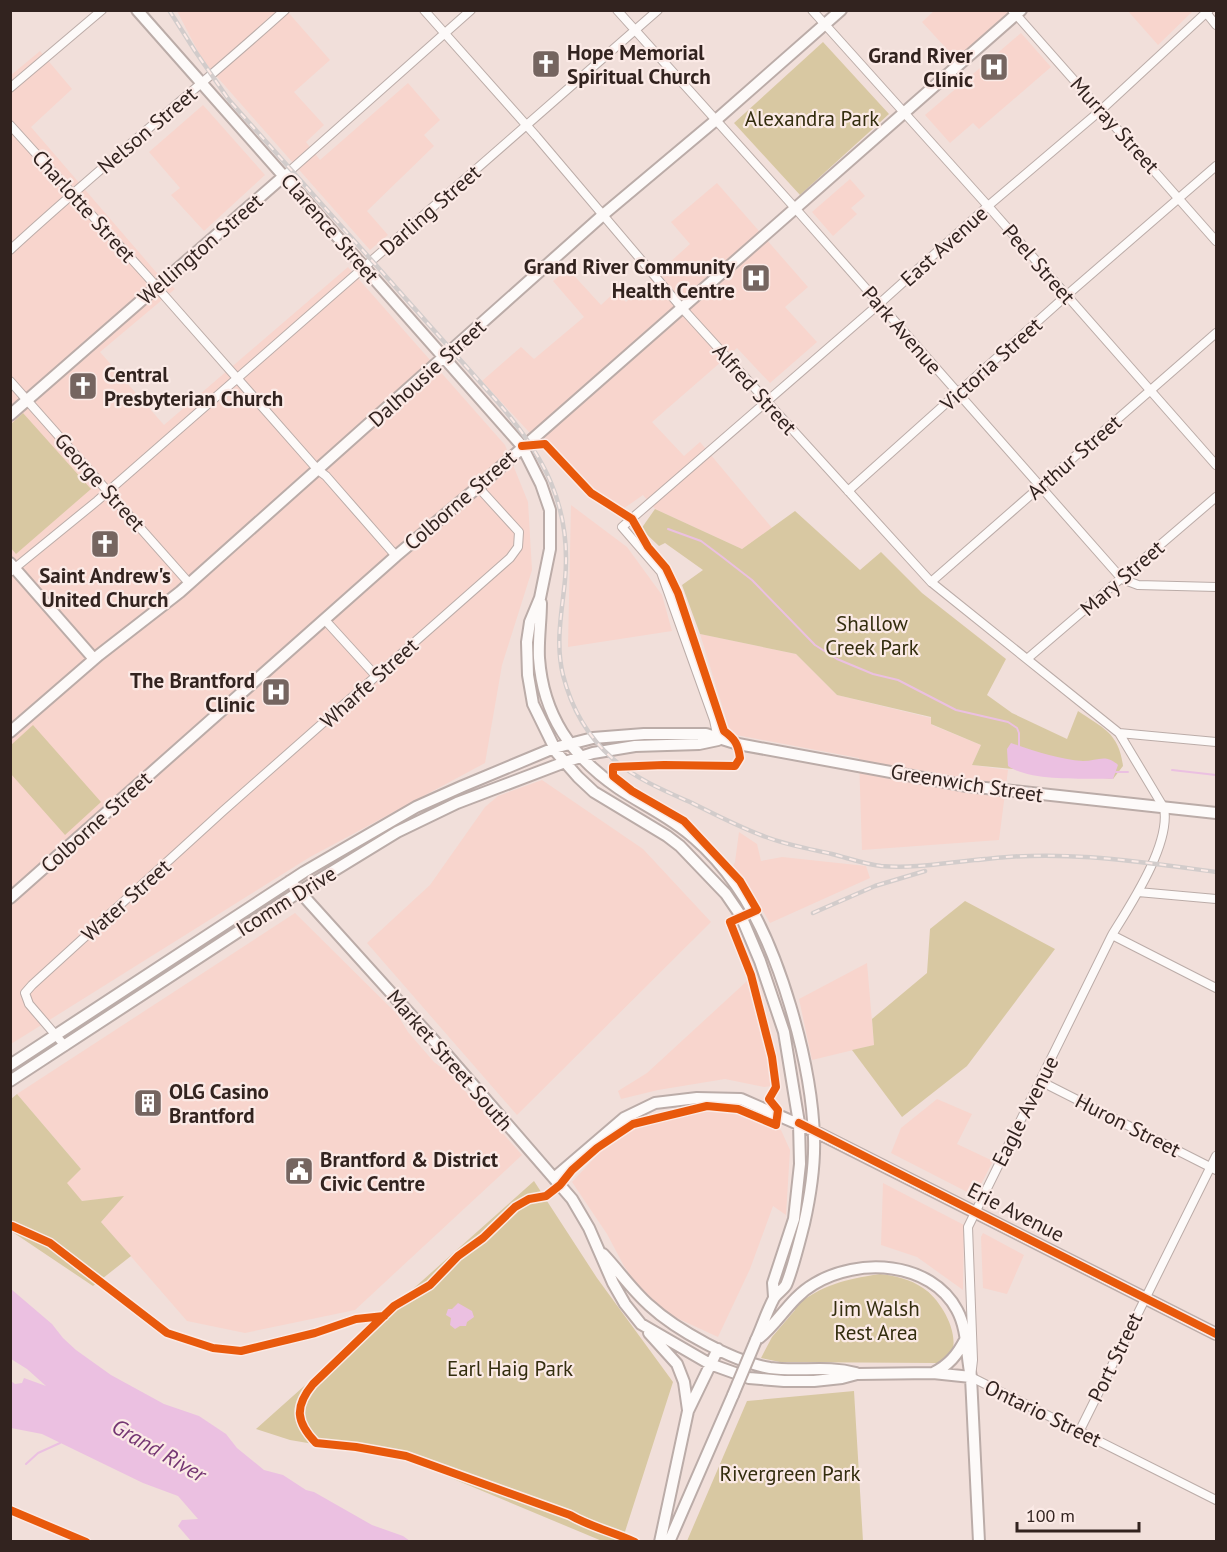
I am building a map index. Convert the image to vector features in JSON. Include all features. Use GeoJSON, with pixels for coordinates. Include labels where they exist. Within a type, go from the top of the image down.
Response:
{"type":"FeatureCollection","features":[{"type":"Feature","properties":{"kind":"main road","name":"Clarence Street"},"geometry":{"type":"LineString","coordinates":[[137,10],[522,446],[541,484],[550,510],[550,549],[540,598]]}},
{"type":"Feature","properties":{"kind":"main road","name":"Dalhousie Street"},"geometry":{"type":"LineString","coordinates":[[10,732],[94,659],[189,583],[604,214],[716,120],[841,10]]}},
{"type":"Feature","properties":{"kind":"main road","name":"Colborne Street"},"geometry":{"type":"LineString","coordinates":[[10,898],[396,556],[904,114],[1016,12]]}},
{"type":"Feature","properties":{"kind":"main road","name":"Wellington Street"},"geometry":{"type":"LineString","coordinates":[[10,415],[284,176]]}},
{"type":"Feature","properties":{"kind":"main road"},"geometry":{"type":"LineString","coordinates":[[12,568],[94,659]]}},
{"type":"Feature","properties":{"kind":"main road"},"geometry":{"type":"LineString","coordinates":[[540,598],[539,657],[543,685],[555,720],[569,743],[587,765],[694,838],[736,884],[752,911],[768,945],[794,1019],[805,1067],[814,1131],[812,1168],[804,1222],[786,1286],[774,1297],[734,1395],[663,1541]]}},
{"type":"Feature","properties":{"kind":"main road"},"geometry":{"type":"LineString","coordinates":[[540,598],[530,622],[527,642],[528,675],[533,705],[554,748],[594,792],[667,836],[685,850],[708,873],[735,906],[760,961],[784,1032],[799,1123],[798,1188],[794,1219],[773,1283],[774,1297]]}},
{"type":"Feature","properties":{"kind":"main road","name":"Greenwich Street"},"geometry":{"type":"LineString","coordinates":[[569,743],[593,738],[671,733],[706,734],[718,740],[967,786],[1216,813]]}},
{"type":"Feature","properties":{"kind":"main road","name":"Greenwich Street"},"geometry":{"type":"LineString","coordinates":[[580,757],[635,746],[699,744],[718,740]]}},
{"type":"Feature","properties":{"kind":"main road","name":"Icomm Drive"},"geometry":{"type":"LineString","coordinates":[[10,1065],[290,881],[416,807],[569,743]]}},
{"type":"Feature","properties":{"kind":"main road","name":"Icomm Drive"},"geometry":{"type":"LineString","coordinates":[[10,1081],[299,892],[397,832],[457,803],[580,757]]}},
{"type":"Feature","properties":{"kind":"main road","name":"Market Street South"},"geometry":{"type":"LineString","coordinates":[[290,881],[419,1024],[578,1207],[613,1283],[625,1304],[641,1324],[710,1364],[749,1378],[814,1381],[857,1374]]}},
{"type":"Feature","properties":{"kind":"main road","name":"Erie Avenue"},"geometry":{"type":"LineString","coordinates":[[554,1178],[624,1118],[655,1103],[697,1098],[741,1099],[799,1123],[975,1210],[1216,1334]]}},
{"type":"Feature","properties":{"kind":"main road","name":"Market Street South"},"geometry":{"type":"LineString","coordinates":[[597,1247],[648,1305],[718,1349],[752,1364],[771,1368],[838,1368],[857,1374]]}},
{"type":"Feature","properties":{"kind":"main road"},"geometry":{"type":"LineString","coordinates":[[756,1340],[768,1331],[787,1306],[814,1284],[838,1272],[864,1267],[894,1268],[933,1282],[946,1294],[958,1311],[966,1337],[971,1377]]}},
{"type":"Feature","properties":{"kind":"main road"},"geometry":{"type":"LineString","coordinates":[[641,1324],[677,1364],[684,1382],[688,1411]]}},
{"type":"Feature","properties":{"kind":"main road"},"geometry":{"type":"LineString","coordinates":[[933,1373],[956,1356],[966,1337]]}},
{"type":"Feature","properties":{"kind":"main road"},"geometry":{"type":"LineString","coordinates":[[663,1541],[688,1411],[718,1349]]}},
{"type":"Feature","properties":{"kind":"main road","name":"Ontario Street"},"geometry":{"type":"LineString","coordinates":[[857,1374],[933,1373],[971,1377]]}},
{"type":"Feature","properties":{"kind":"main road","name":"Eagle Avenue"},"geometry":{"type":"LineString","coordinates":[[971,1377],[979,1542]]}},
{"type":"Feature","properties":{"kind":"street"},"geometry":{"type":"LineString","coordinates":[[10,88],[102,10]]}},
{"type":"Feature","properties":{"kind":"street","name":"Nelson Street"},"geometry":{"type":"LineString","coordinates":[[10,250],[72,192],[203,83],[285,10]]}},
{"type":"Feature","properties":{"kind":"street","name":"Alfred Street"},"geometry":{"type":"LineString","coordinates":[[424,10],[527,125],[681,307],[932,582],[1119,733],[1164,808]]}},
{"type":"Feature","properties":{"kind":"street","name":"Wellington Street"},"geometry":{"type":"LineString","coordinates":[[284,176],[471,10]]}},
{"type":"Feature","properties":{"kind":"street","name":"Park Avenue"},"geometry":{"type":"LineString","coordinates":[[617,10],[1122,579]]}},
{"type":"Feature","properties":{"kind":"street","name":"Darling Street"},"geometry":{"type":"LineString","coordinates":[[12,568],[108,492],[658,10]]}},
{"type":"Feature","properties":{"kind":"street","name":"Peel Street"},"geometry":{"type":"LineString","coordinates":[[812,10],[1216,465]]}},
{"type":"Feature","properties":{"kind":"street"},"geometry":{"type":"LineString","coordinates":[[1206,11],[1216,25]]}},
{"type":"Feature","properties":{"kind":"street","name":"East Avenue"},"geometry":{"type":"LineString","coordinates":[[718,740],[714,720],[661,572],[622,527],[1101,110],[1206,11]]}},
{"type":"Feature","properties":{"kind":"street","name":"Murray Street"},"geometry":{"type":"LineString","coordinates":[[1016,12],[1216,241]]}},
{"type":"Feature","properties":{"kind":"street","name":"Charlotte Street"},"geometry":{"type":"LineString","coordinates":[[10,125],[396,556]]}},
{"type":"Feature","properties":{"kind":"street","name":"Victoria Street"},"geometry":{"type":"LineString","coordinates":[[848,491],[1067,295],[1216,166]]}},
{"type":"Feature","properties":{"kind":"street","name":"Arthur Street"},"geometry":{"type":"LineString","coordinates":[[932,582],[1216,333]]}},
{"type":"Feature","properties":{"kind":"street","name":"George Street"},"geometry":{"type":"LineString","coordinates":[[10,381],[189,583]]}},
{"type":"Feature","properties":{"kind":"street","name":"Wharfe Street"},"geometry":{"type":"LineString","coordinates":[[228,808],[510,558],[518,547],[519,532],[478,487]]}},
{"type":"Feature","properties":{"kind":"street","name":"Mary Street"},"geometry":{"type":"LineString","coordinates":[[1027,659],[1216,497]]}},
{"type":"Feature","properties":{"kind":"street"},"geometry":{"type":"LineString","coordinates":[[1122,579],[1138,585],[1216,587]]}},
{"type":"Feature","properties":{"kind":"street"},"geometry":{"type":"LineString","coordinates":[[325,620],[376,676]]}},
{"type":"Feature","properties":{"kind":"street"},"geometry":{"type":"LineString","coordinates":[[1119,733],[1216,742]]}},
{"type":"Feature","properties":{"kind":"street","name":"Water Street"},"geometry":{"type":"LineString","coordinates":[[56,1036],[29,1004],[25,993],[228,808]]}},
{"type":"Feature","properties":{"kind":"street","name":"Eagle Avenue"},"geometry":{"type":"LineString","coordinates":[[971,1377],[973,1360],[968,1227],[1113,935],[1138,892],[1162,835],[1166,819],[1164,808]]}},
{"type":"Feature","properties":{"kind":"street"},"geometry":{"type":"LineString","coordinates":[[1138,892],[1216,899]]}},
{"type":"Feature","properties":{"kind":"street"},"geometry":{"type":"LineString","coordinates":[[1113,935],[1216,988]]}},
{"type":"Feature","properties":{"kind":"street"},"geometry":{"type":"LineString","coordinates":[[56,1036],[65,1046]]}},
{"type":"Feature","properties":{"kind":"street","name":"Huron Street"},"geometry":{"type":"LineString","coordinates":[[1040,1081],[1214,1169]]}},
{"type":"Feature","properties":{"kind":"street","name":"Port Street"},"geometry":{"type":"LineString","coordinates":[[1080,1430],[1145,1298],[1214,1169],[1216,1156]]}},
{"type":"Feature","properties":{"kind":"street","name":"Ontario Street"},"geometry":{"type":"LineString","coordinates":[[971,1377],[1216,1500]]}},
{"type":"Feature","properties":{"kind":"shaded area"},"geometry":{"type":"Polygon","coordinates":[[[1128,10],[1194,10],[1158,45],[1128,11],[1128,10]]]}},
{"type":"Feature","properties":{"kind":"shaded area"},"geometry":{"type":"Polygon","coordinates":[[[177,11],[287,11],[330,60],[294,92],[324,125],[306,142],[320,160],[408,83],[440,120],[424,135],[434,146],[367,211],[388,235],[370,250],[203,61],[177,11]]]}},
{"type":"Feature","properties":{"kind":"shaded area"},"geometry":{"type":"Polygon","coordinates":[[[934,11],[1010,11],[956,59],[922,22],[934,11]]]}},
{"type":"Feature","properties":{"kind":"shaded area"},"geometry":{"type":"Polygon","coordinates":[[[1021,33],[1051,67],[979,129],[973,123],[950,143],[925,115],[1021,33]]]}},
{"type":"Feature","properties":{"kind":"shaded area"},"geometry":{"type":"Polygon","coordinates":[[[40,51],[72,89],[31,127],[156,272],[175,289],[100,352],[164,425],[348,267],[505,445],[528,502],[532,570],[502,665],[485,763],[310,857],[11,1044],[10,76],[40,51]]]}},
{"type":"Feature","properties":{"kind":"shaded area"},"geometry":{"type":"Polygon","coordinates":[[[203,105],[265,175],[204,231],[171,195],[180,188],[149,152],[203,105]]]}},
{"type":"Feature","properties":{"kind":"shaded area"},"geometry":{"type":"Polygon","coordinates":[[[850,179],[865,196],[851,208],[857,214],[833,236],[812,212],[850,179]]]}},
{"type":"Feature","properties":{"kind":"shaded area"},"geometry":{"type":"Polygon","coordinates":[[[717,183],[808,287],[785,307],[817,342],[770,383],[737,348],[652,422],[684,456],[700,442],[772,528],[742,549],[655,509],[643,495],[620,511],[529,432],[482,381],[521,347],[534,359],[584,317],[553,281],[568,269],[601,305],[616,291],[626,302],[690,244],[671,222],[717,183]]]}},
{"type":"Feature","properties":{"kind":"shaded area"},"geometry":{"type":"Polygon","coordinates":[[[571,505],[627,547],[662,595],[672,631],[568,647],[571,505]]]}},
{"type":"Feature","properties":{"kind":"shaded area"},"geometry":{"type":"Polygon","coordinates":[[[700,634],[796,654],[837,695],[931,718],[932,725],[981,745],[972,765],[1008,770],[999,840],[862,850],[859,758],[731,734],[700,634]]]}},
{"type":"Feature","properties":{"kind":"shaded area"},"geometry":{"type":"Polygon","coordinates":[[[542,780],[643,849],[711,922],[517,1115],[367,943],[430,885],[485,807],[498,796],[542,780]]]}},
{"type":"Feature","properties":{"kind":"shaded area"},"geometry":{"type":"Polygon","coordinates":[[[739,832],[757,844],[761,861],[782,857],[866,866],[870,878],[770,923],[744,879],[733,866],[739,832]]]}},
{"type":"Feature","properties":{"kind":"shaded area"},"geometry":{"type":"Polygon","coordinates":[[[295,913],[397,1014],[408,1032],[434,1062],[450,1074],[522,1155],[355,1310],[245,1333],[187,1321],[101,1222],[123,1197],[82,1201],[66,1183],[81,1169],[17,1094],[295,913]]]}},
{"type":"Feature","properties":{"kind":"shaded area"},"geometry":{"type":"Polygon","coordinates":[[[867,963],[874,1045],[812,1060],[799,999],[867,963]]]}},
{"type":"Feature","properties":{"kind":"shaded area"},"geometry":{"type":"Polygon","coordinates":[[[747,981],[774,1080],[772,1086],[764,1087],[725,1079],[658,1090],[621,1099],[618,1091],[647,1073],[747,981]]]}},
{"type":"Feature","properties":{"kind":"shaded area"},"geometry":{"type":"Polygon","coordinates":[[[937,1099],[972,1114],[957,1144],[993,1161],[975,1196],[891,1153],[901,1128],[937,1099]]]}},
{"type":"Feature","properties":{"kind":"shaded area"},"geometry":{"type":"Polygon","coordinates":[[[699,1110],[731,1111],[781,1130],[790,1150],[786,1215],[773,1206],[750,1269],[718,1337],[668,1314],[641,1291],[572,1182],[601,1151],[630,1127],[699,1110]]]}},
{"type":"Feature","properties":{"kind":"shaded area"},"geometry":{"type":"Polygon","coordinates":[[[883,1183],[964,1225],[963,1290],[917,1257],[881,1245],[883,1183]]]}},
{"type":"Feature","properties":{"kind":"shaded area"},"geometry":{"type":"Polygon","coordinates":[[[983,1233],[1024,1255],[1007,1294],[983,1288],[981,1237],[983,1233]]]}},
{"type":"Feature","properties":{"kind":"green space","name":"Alexandra Park"},"geometry":{"type":"Polygon","coordinates":[[[823,42],[889,114],[800,195],[734,123],[823,42]]]}},
{"type":"Feature","properties":{"kind":"green space"},"geometry":{"type":"Polygon","coordinates":[[[23,413],[91,489],[16,554],[10,547],[11,424],[23,413]]]}},
{"type":"Feature","properties":{"kind":"green space","name":"Shallow Creek Park"},"geometry":{"type":"Polygon","coordinates":[[[655,509],[742,549],[795,511],[860,570],[881,552],[922,593],[1006,659],[987,695],[1012,713],[1067,739],[1078,711],[1102,727],[1114,739],[1123,766],[1113,779],[972,765],[981,745],[931,724],[931,717],[837,695],[796,654],[700,634],[682,585],[703,570],[665,543],[659,546],[641,529],[655,509]]]}},
{"type":"Feature","properties":{"kind":"green space"},"geometry":{"type":"Polygon","coordinates":[[[33,725],[101,802],[65,835],[11,774],[11,745],[33,725]]]}},
{"type":"Feature","properties":{"kind":"green space"},"geometry":{"type":"Polygon","coordinates":[[[965,901],[1055,949],[967,1066],[902,1117],[852,1050],[874,1045],[872,1019],[927,973],[930,929],[965,901]]]}},
{"type":"Feature","properties":{"kind":"green space"},"geometry":{"type":"Polygon","coordinates":[[[17,1094],[81,1169],[67,1183],[82,1201],[124,1196],[101,1222],[131,1256],[93,1286],[11,1231],[11,1099],[17,1094]]]}},
{"type":"Feature","properties":{"kind":"green space","name":"Earl Haig Park"},"geometry":{"type":"Polygon","coordinates":[[[534,1181],[597,1278],[673,1382],[622,1541],[602,1541],[408,1460],[290,1440],[256,1429],[534,1181]]]}},
{"type":"Feature","properties":{"kind":"green space","name":"Jim Walsh Rest Area"},"geometry":{"type":"Polygon","coordinates":[[[880,1274],[913,1282],[929,1293],[941,1306],[946,1314],[954,1340],[951,1353],[945,1359],[937,1363],[780,1362],[761,1358],[772,1337],[795,1310],[793,1307],[834,1284],[880,1274]]]}},
{"type":"Feature","properties":{"kind":"green space","name":"Rivergreen Park"},"geometry":{"type":"Polygon","coordinates":[[[854,1391],[863,1541],[687,1541],[747,1401],[854,1391]]]}},
{"type":"Feature","properties":{"kind":"water"},"geometry":{"type":"Polygon","coordinates":[[[1011,743],[1047,754],[1083,761],[1105,758],[1118,765],[1113,779],[1030,775],[1008,766],[1007,749],[1011,743]]]}},
{"type":"Feature","properties":{"kind":"water","name":"Grand River"},"geometry":{"type":"Polygon","coordinates":[[[11,1289],[52,1324],[76,1350],[111,1375],[164,1404],[199,1416],[226,1434],[237,1448],[264,1470],[283,1475],[306,1490],[314,1492],[372,1525],[403,1536],[410,1541],[191,1541],[178,1526],[182,1520],[198,1519],[178,1496],[143,1483],[42,1434],[11,1428],[11,1381],[15,1384],[22,1383],[24,1378],[46,1386],[27,1369],[11,1359],[11,1289]]]}},
{"type":"Feature","properties":{"kind":"water"},"geometry":{"type":"Polygon","coordinates":[[[458,1303],[472,1311],[474,1317],[467,1322],[466,1326],[455,1329],[450,1325],[451,1318],[446,1315],[448,1309],[452,1309],[458,1303]]]}},
{"type":"Feature","properties":{"kind":"waterway"},"geometry":{"type":"LineString","coordinates":[[668,529],[701,541],[721,556],[752,580],[815,645],[837,659],[873,674],[898,680],[956,710],[1008,722],[1017,728],[1019,747]]}},
{"type":"Feature","properties":{"kind":"waterway"},"geometry":{"type":"LineString","coordinates":[[1172,770],[1216,775]]}},
{"type":"Feature","properties":{"kind":"waterway"},"geometry":{"type":"LineString","coordinates":[[1116,772],[1128,772]]}},
{"type":"Feature","properties":{"kind":"waterway"},"geometry":{"type":"LineString","coordinates":[[26,1464],[38,1453],[60,1443]]}},
{"type":"Feature","properties":{"kind":"railway"},"geometry":{"type":"LineString","coordinates":[[169,10],[229,100],[496,400],[528,440],[551,482],[564,528],[565,580],[559,639],[563,675],[582,721],[604,750],[631,773],[651,784],[738,825],[782,842],[881,866],[920,866],[985,859]]}},
{"type":"Feature","properties":{"kind":"railway"},"geometry":{"type":"LineString","coordinates":[[978,860],[1068,856],[1127,860],[1216,872]]}},
{"type":"Feature","properties":{"kind":"railway"},"geometry":{"type":"LineString","coordinates":[[813,913],[875,886],[925,871]]}},
{"type":"Feature","properties":{"kind":"cycle path"},"geometry":{"type":"LineString","coordinates":[[522,446],[545,444],[591,493],[632,519],[648,547],[666,568],[678,593],[724,731],[737,745],[740,758],[735,766],[613,767],[613,776],[632,791],[684,821],[740,881],[757,910],[730,922],[751,975],[772,1057],[776,1087],[769,1099],[778,1110],[776,1125],[738,1109],[707,1106],[633,1124],[597,1148],[546,1196],[529,1199],[515,1207],[483,1238],[458,1256],[430,1285],[394,1306],[313,1384],[303,1400],[300,1414],[304,1428],[316,1443],[406,1456],[570,1515],[635,1542]]}},
{"type":"Feature","properties":{"kind":"cycle path"},"geometry":{"type":"LineString","coordinates":[[799,1123],[1216,1334]]}},
{"type":"Feature","properties":{"kind":"cycle path"},"geometry":{"type":"LineString","coordinates":[[10,1227],[50,1243],[167,1333],[213,1348],[241,1351],[315,1333],[356,1319],[384,1316]]}},
{"type":"Feature","properties":{"kind":"cycle path"},"geometry":{"type":"LineString","coordinates":[[10,1510],[86,1542]]}},
{"type":"Feature","properties":{"kind":"place","name":"Hope Memorial Spiritual Church"},"geometry":{"type":"Point","coordinates":[546,64]}},
{"type":"Feature","properties":{"kind":"place","name":"Grand River Clinic"},"geometry":{"type":"Point","coordinates":[994,67]}},
{"type":"Feature","properties":{"kind":"place","name":"Grand River Community Health Centre"},"geometry":{"type":"Point","coordinates":[756,278]}},
{"type":"Feature","properties":{"kind":"place","name":"Central Presbyterian Church"},"geometry":{"type":"Point","coordinates":[83,386]}},
{"type":"Feature","properties":{"kind":"place","name":"Saint Andrew's United Church"},"geometry":{"type":"Point","coordinates":[105,544]}},
{"type":"Feature","properties":{"kind":"place","name":"The Brantford Clinic"},"geometry":{"type":"Point","coordinates":[276,692]}},
{"type":"Feature","properties":{"kind":"place","name":"OLG Casino Brantford"},"geometry":{"type":"Point","coordinates":[148,1103]}},
{"type":"Feature","properties":{"kind":"place","name":"Brantford & District Civic Centre"},"geometry":{"type":"Point","coordinates":[299,1171]}}]}
